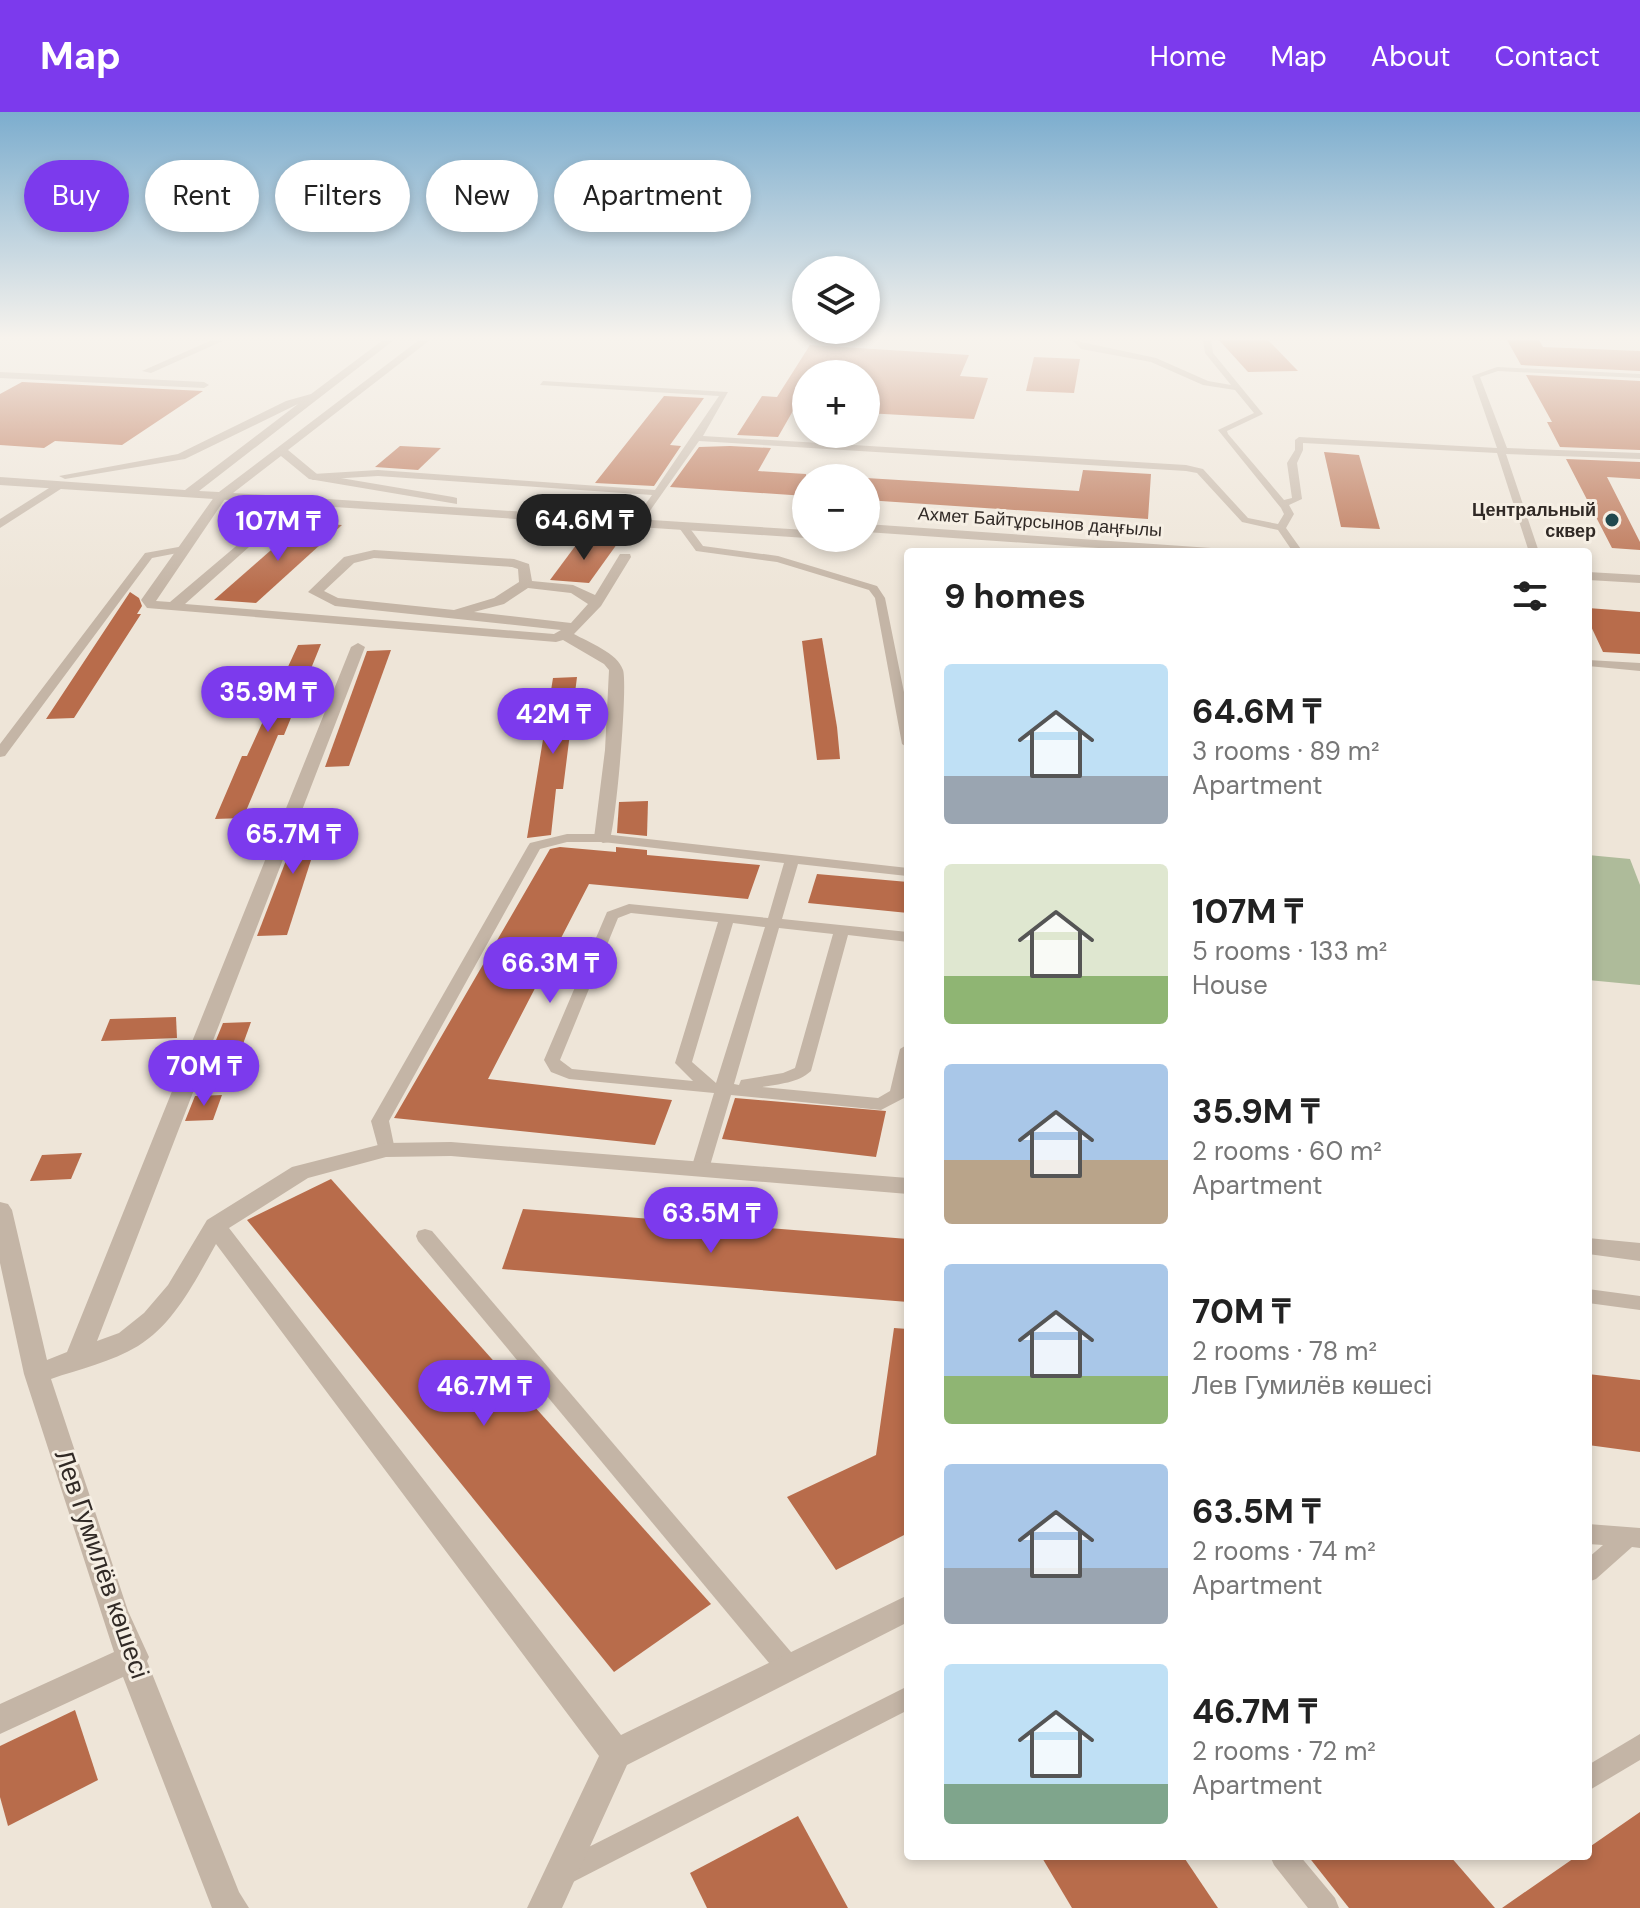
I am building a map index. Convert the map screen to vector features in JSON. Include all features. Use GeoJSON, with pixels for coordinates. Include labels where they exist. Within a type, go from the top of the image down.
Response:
{"type":"FeatureCollection","features":[{"type":"Feature","properties":{"kind":"street"},"geometry":{"type":"LineString","coordinates":[[0,481],[63,480],[181,457],[248,424]]}},
{"type":"Feature","properties":{"kind":"street"},"geometry":{"type":"LineString","coordinates":[[193,490],[278,424]]}},
{"type":"Feature","properties":{"kind":"street"},"geometry":{"type":"LineString","coordinates":[[319,424],[227,492],[148,600],[152,605],[543,639],[568,631],[595,604],[625,557]]}},
{"type":"Feature","properties":{"kind":"street"},"geometry":{"type":"LineString","coordinates":[[283,452],[313,477],[453,501]]}},
{"type":"Feature","properties":{"kind":"street"},"geometry":{"type":"LineString","coordinates":[[0,472],[63,480],[792,533]]}},
{"type":"Feature","properties":{"kind":"street"},"geometry":{"type":"LineString","coordinates":[[0,524],[63,480]]}},
{"type":"Feature","properties":{"kind":"street"},"geometry":{"type":"LineString","coordinates":[[227,492],[453,501],[792,523]]}},
{"type":"Feature","properties":{"kind":"street"},"geometry":{"type":"LineString","coordinates":[[172,608],[273,519]]}},
{"type":"Feature","properties":{"kind":"street","name":"Ахмет Байтұрсынов даңғылы"},"geometry":{"type":"LineString","coordinates":[[880,529],[1154,548]]}},
{"type":"Feature","properties":{"kind":"street","name":"Ахмет Байтұрсынов даңғылы"},"geometry":{"type":"LineString","coordinates":[[880,539],[1007,548]]}},
{"type":"Feature","properties":{"kind":"street"},"geometry":{"type":"LineString","coordinates":[[526,584],[524,567],[514,563],[374,554],[349,560],[315,592],[335,602],[568,631],[609,661],[616,670],[613,750],[603,838]]}},
{"type":"Feature","properties":{"kind":"street"},"geometry":{"type":"LineString","coordinates":[[1592,577],[1640,589]]}},
{"type":"Feature","properties":{"kind":"street"},"geometry":{"type":"LineString","coordinates":[[1592,584],[1640,579]]}},
{"type":"Feature","properties":{"kind":"street"},"geometry":{"type":"LineString","coordinates":[[448,616],[499,601],[526,584],[575,589],[588,594],[595,604]]}},
{"type":"Feature","properties":{"kind":"street"},"geometry":{"type":"LineString","coordinates":[[77,1360],[358,647]]}},
{"type":"Feature","properties":{"kind":"street"},"geometry":{"type":"LineString","coordinates":[[37,1374],[128,1340],[153,1320],[177,1291],[215,1226],[300,1172],[386,1150],[451,1149],[904,1186]]}},
{"type":"Feature","properties":{"kind":"street","name":"Лев Гумилёв көшесі"},"geometry":{"type":"LineString","coordinates":[[0,1210],[4,1241],[37,1374],[113,1611],[134,1657],[227,1904],[232,1908]]}},
{"type":"Feature","properties":{"kind":"street"},"geometry":{"type":"LineString","coordinates":[[215,1226],[616,1754]]}},
{"type":"Feature","properties":{"kind":"street"},"geometry":{"type":"LineString","coordinates":[[1592,1246],[1640,1252]]}},
{"type":"Feature","properties":{"kind":"street"},"geometry":{"type":"LineString","coordinates":[[544,1908],[616,1754],[904,1610]]}},
{"type":"Feature","properties":{"kind":"street"},"geometry":{"type":"LineString","coordinates":[[0,1719],[134,1657]]}},
{"type":"Feature","properties":{"kind":"lane"},"geometry":{"type":"LineString","coordinates":[[644,513],[706,424]]}},
{"type":"Feature","properties":{"kind":"lane"},"geometry":{"type":"LineString","coordinates":[[1236,424],[1222,430],[1283,504],[1289,514],[1281,528]]}},
{"type":"Feature","properties":{"kind":"lane"},"geometry":{"type":"LineString","coordinates":[[1493,424],[1533,548]]}},
{"type":"Feature","properties":{"kind":"lane"},"geometry":{"type":"LineString","coordinates":[[697,438],[1186,468],[1200,471],[1245,520],[1281,528],[1295,548]]}},
{"type":"Feature","properties":{"kind":"lane"},"geometry":{"type":"LineString","coordinates":[[1283,504],[1297,499],[1292,463],[1299,450],[1299,440],[1640,456]]}},
{"type":"Feature","properties":{"kind":"lane"},"geometry":{"type":"LineString","coordinates":[[313,477],[378,473],[658,493]]}},
{"type":"Feature","properties":{"kind":"lane"},"geometry":{"type":"LineString","coordinates":[[682,525],[700,549],[778,559],[873,588],[880,598],[904,723]]}},
{"type":"Feature","properties":{"kind":"lane"},"geometry":{"type":"LineString","coordinates":[[0,753],[149,555],[184,549]]}},
{"type":"Feature","properties":{"kind":"lane"},"geometry":{"type":"LineString","coordinates":[[1592,663],[1640,667]]}},
{"type":"Feature","properties":{"kind":"lane"},"geometry":{"type":"LineString","coordinates":[[386,1150],[380,1121],[535,846],[567,838],[603,838],[904,872]]}},
{"type":"Feature","properties":{"kind":"lane"},"geometry":{"type":"LineString","coordinates":[[700,1169],[718,1087],[777,921],[792,861]]}},
{"type":"Feature","properties":{"kind":"lane"},"geometry":{"type":"LineString","coordinates":[[904,937],[629,908],[612,915],[552,1060],[557,1068],[569,1074],[881,1104],[898,1094],[904,1067]]}},
{"type":"Feature","properties":{"kind":"lane"},"geometry":{"type":"LineString","coordinates":[[727,917],[683,1063],[718,1087],[786,1078],[803,1071],[842,929]]}},
{"type":"Feature","properties":{"kind":"lane"},"geometry":{"type":"LineString","coordinates":[[425,1236],[788,1667]]}},
{"type":"Feature","properties":{"kind":"lane"},"geometry":{"type":"LineString","coordinates":[[1592,1297],[1640,1303]]}},
{"type":"Feature","properties":{"kind":"lane"},"geometry":{"type":"LineString","coordinates":[[1592,1534],[1632,1538]]}},
{"type":"Feature","properties":{"kind":"lane"},"geometry":{"type":"LineString","coordinates":[[1592,1569],[1632,1538]]}},
{"type":"Feature","properties":{"kind":"lane"},"geometry":{"type":"LineString","coordinates":[[559,1876],[904,1699]]}},
{"type":"Feature","properties":{"kind":"lane"},"geometry":{"type":"LineString","coordinates":[[1592,1776],[1640,1746]]}},
{"type":"Feature","properties":{"kind":"lane"},"geometry":{"type":"LineString","coordinates":[[1286,1860],[1325,1908]]}},
{"type":"Feature","properties":{"kind":"green space"},"geometry":{"type":"Polygon","coordinates":[[[1592,855],[1630,859],[1640,885],[1640,985],[1592,980],[1592,855]]]}},
{"type":"Feature","properties":{"kind":"building"},"geometry":{"type":"Polygon","coordinates":[[[0,424],[154,424],[122,445],[55,441],[44,448],[0,445],[0,424]]]}},
{"type":"Feature","properties":{"kind":"building"},"geometry":{"type":"Polygon","coordinates":[[[642,424],[685,424],[670,445],[681,446],[654,486],[595,483],[642,424]]]}},
{"type":"Feature","properties":{"kind":"building"},"geometry":{"type":"Polygon","coordinates":[[[744,424],[786,424],[778,437],[737,435],[744,424]]]}},
{"type":"Feature","properties":{"kind":"building"},"geometry":{"type":"Polygon","coordinates":[[[1548,424],[1640,424],[1640,450],[1560,447],[1548,424]]]}},
{"type":"Feature","properties":{"kind":"building"},"geometry":{"type":"Polygon","coordinates":[[[400,446],[441,448],[418,470],[375,467],[400,446]]]}},
{"type":"Feature","properties":{"kind":"building"},"geometry":{"type":"Polygon","coordinates":[[[699,447],[771,448],[758,471],[792,473],[792,495],[670,487],[699,447]]]}},
{"type":"Feature","properties":{"kind":"building"},"geometry":{"type":"Polygon","coordinates":[[[1324,452],[1359,455],[1380,529],[1341,527],[1324,452]]]}},
{"type":"Feature","properties":{"kind":"building"},"geometry":{"type":"Polygon","coordinates":[[[1566,459],[1640,462],[1640,479],[1607,477],[1640,542],[1640,550],[1612,548],[1566,459]]]}},
{"type":"Feature","properties":{"kind":"building"},"geometry":{"type":"Polygon","coordinates":[[[1083,470],[1151,474],[1148,519],[880,501],[880,479],[1079,491],[1083,470]]]}},
{"type":"Feature","properties":{"kind":"building"},"geometry":{"type":"Polygon","coordinates":[[[303,522],[342,525],[256,603],[214,600],[303,522]]]}},
{"type":"Feature","properties":{"kind":"building"},"geometry":{"type":"Polygon","coordinates":[[[579,541],[617,544],[589,583],[550,580],[579,541]]]}},
{"type":"Feature","properties":{"kind":"building"},"geometry":{"type":"Polygon","coordinates":[[[130,592],[139,598],[142,606],[137,614],[141,614],[74,718],[46,719],[130,592]]]}},
{"type":"Feature","properties":{"kind":"building"},"geometry":{"type":"Polygon","coordinates":[[[1592,608],[1640,612],[1640,654],[1603,652],[1592,629],[1592,608]]]}},
{"type":"Feature","properties":{"kind":"building"},"geometry":{"type":"Polygon","coordinates":[[[822,638],[840,759],[817,760],[802,641],[822,638]]]}},
{"type":"Feature","properties":{"kind":"building"},"geometry":{"type":"Polygon","coordinates":[[[321,644],[284,735],[278,735],[243,818],[215,819],[242,756],[247,756],[298,645],[321,644]]]}},
{"type":"Feature","properties":{"kind":"building"},"geometry":{"type":"Polygon","coordinates":[[[391,650],[349,766],[325,767],[367,651],[391,650]]]}},
{"type":"Feature","properties":{"kind":"building"},"geometry":{"type":"Polygon","coordinates":[[[577,677],[563,789],[556,789],[551,835],[527,838],[553,678],[577,677]]]}},
{"type":"Feature","properties":{"kind":"building"},"geometry":{"type":"Polygon","coordinates":[[[648,801],[647,836],[617,833],[619,802],[648,801]]]}},
{"type":"Feature","properties":{"kind":"building"},"geometry":{"type":"Polygon","coordinates":[[[327,810],[287,935],[257,936],[305,811],[327,810]]]}},
{"type":"Feature","properties":{"kind":"building"},"geometry":{"type":"Polygon","coordinates":[[[560,847],[616,852],[616,847],[647,850],[647,855],[760,865],[748,899],[589,884],[488,1079],[672,1100],[655,1145],[394,1118],[550,849],[560,847]]]}},
{"type":"Feature","properties":{"kind":"building"},"geometry":{"type":"Polygon","coordinates":[[[817,874],[904,882],[904,913],[808,903],[817,874]]]}},
{"type":"Feature","properties":{"kind":"building"},"geometry":{"type":"Polygon","coordinates":[[[176,1017],[177,1038],[101,1041],[110,1019],[176,1017]]]}},
{"type":"Feature","properties":{"kind":"building"},"geometry":{"type":"Polygon","coordinates":[[[251,1022],[243,1044],[214,1045],[223,1023],[251,1022]]]}},
{"type":"Feature","properties":{"kind":"building"},"geometry":{"type":"Polygon","coordinates":[[[222,1095],[213,1120],[185,1121],[195,1096],[222,1095]]]}},
{"type":"Feature","properties":{"kind":"building"},"geometry":{"type":"Polygon","coordinates":[[[735,1098],[886,1111],[876,1157],[722,1139],[735,1098]]]}},
{"type":"Feature","properties":{"kind":"building"},"geometry":{"type":"Polygon","coordinates":[[[82,1153],[71,1179],[30,1181],[42,1155],[82,1153]]]}},
{"type":"Feature","properties":{"kind":"building"},"geometry":{"type":"Polygon","coordinates":[[[331,1179],[711,1604],[614,1672],[247,1220],[331,1179]]]}},
{"type":"Feature","properties":{"kind":"building"},"geometry":{"type":"Polygon","coordinates":[[[523,1209],[904,1239],[904,1302],[502,1269],[523,1209]]]}},
{"type":"Feature","properties":{"kind":"building"},"geometry":{"type":"Polygon","coordinates":[[[894,1328],[904,1329],[904,1535],[836,1570],[787,1497],[876,1455],[894,1328]]]}},
{"type":"Feature","properties":{"kind":"building"},"geometry":{"type":"Polygon","coordinates":[[[1592,1374],[1640,1380],[1640,1452],[1592,1446],[1592,1374]]]}},
{"type":"Feature","properties":{"kind":"building"},"geometry":{"type":"Polygon","coordinates":[[[75,1710],[98,1780],[8,1826],[0,1797],[0,1746],[75,1710]]]}},
{"type":"Feature","properties":{"kind":"building"},"geometry":{"type":"Polygon","coordinates":[[[1640,1812],[1640,1908],[1502,1908],[1571,1860],[1592,1860],[1592,1845],[1640,1812]]]}},
{"type":"Feature","properties":{"kind":"building"},"geometry":{"type":"Polygon","coordinates":[[[798,1816],[848,1908],[707,1908],[690,1873],[798,1816]]]}},
{"type":"Feature","properties":{"kind":"building"},"geometry":{"type":"Polygon","coordinates":[[[1043,1860],[1186,1860],[1218,1908],[1072,1908],[1043,1860]]]}},
{"type":"Feature","properties":{"kind":"building"},"geometry":{"type":"Polygon","coordinates":[[[1311,1860],[1453,1860],[1495,1908],[1349,1908],[1311,1860]]]}},
{"type":"Feature","properties":{"kind":"place","name":"Центральный сквер"},"geometry":{"type":"Point","coordinates":[1612,520]}}]}
